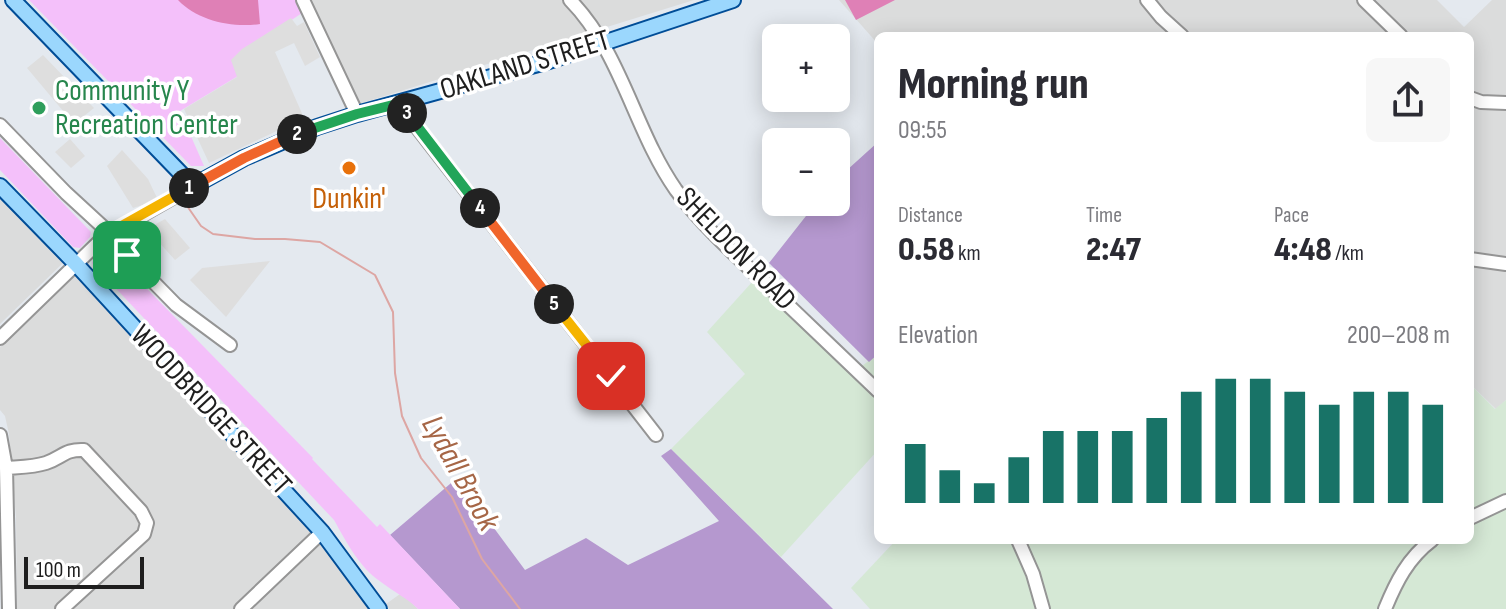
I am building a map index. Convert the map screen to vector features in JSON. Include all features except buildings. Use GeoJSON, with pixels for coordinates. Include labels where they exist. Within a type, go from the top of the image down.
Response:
{"type":"FeatureCollection","features":[{"type":"Feature","properties":{"kind":"main road"},"geometry":{"type":"LineString","coordinates":[[13,0],[193,186]]}},
{"type":"Feature","properties":{"kind":"main road","name":"OAKLAND STREET"},"geometry":{"type":"LineString","coordinates":[[193,186],[290,137],[357,114],[549,61],[733,0]]}},
{"type":"Feature","properties":{"kind":"main road","name":"WOODBRIDGE STREET"},"geometry":{"type":"LineString","coordinates":[[0,186],[76,264],[322,532],[379,609]]}},
{"type":"Feature","properties":{"kind":"street","name":"SHELDON ROAD"},"geometry":{"type":"LineString","coordinates":[[570,0],[603,42],[641,128],[677,191],[714,235],[874,387]]}},
{"type":"Feature","properties":{"kind":"street"},"geometry":{"type":"LineString","coordinates":[[1147,0],[1178,32]]}},
{"type":"Feature","properties":{"kind":"street"},"geometry":{"type":"LineString","coordinates":[[1364,0],[1397,32]]}},
{"type":"Feature","properties":{"kind":"street"},"geometry":{"type":"LineString","coordinates":[[305,1],[357,114]]}},
{"type":"Feature","properties":{"kind":"street"},"geometry":{"type":"LineString","coordinates":[[1474,99],[1506,103]]}},
{"type":"Feature","properties":{"kind":"street"},"geometry":{"type":"LineString","coordinates":[[401,103],[656,435]]}},
{"type":"Feature","properties":{"kind":"street"},"geometry":{"type":"LineString","coordinates":[[0,125],[116,239],[127,255],[180,309],[230,345]]}},
{"type":"Feature","properties":{"kind":"street","name":"OAKLAND STREET"},"geometry":{"type":"LineString","coordinates":[[0,338],[109,233],[193,186]]}},
{"type":"Feature","properties":{"kind":"street"},"geometry":{"type":"LineString","coordinates":[[1474,260],[1506,264]]}},
{"type":"Feature","properties":{"kind":"street"},"geometry":{"type":"LineString","coordinates":[[0,435],[4,461],[9,609]]}},
{"type":"Feature","properties":{"kind":"street"},"geometry":{"type":"LineString","coordinates":[[4,461],[42,465],[71,449],[84,450],[141,511],[147,523],[144,534],[62,609]]}},
{"type":"Feature","properties":{"kind":"street"},"geometry":{"type":"LineString","coordinates":[[1474,516],[1506,501]]}},
{"type":"Feature","properties":{"kind":"street"},"geometry":{"type":"LineString","coordinates":[[241,609],[322,532]]}},
{"type":"Feature","properties":{"kind":"street"},"geometry":{"type":"LineString","coordinates":[[1020,544],[1043,609]]}},
{"type":"Feature","properties":{"kind":"street"},"geometry":{"type":"LineString","coordinates":[[1385,609],[1402,573],[1428,544]]}},
{"type":"Feature","properties":{"kind":"shaded area"},"geometry":{"type":"Polygon","coordinates":[[[29,0],[296,0],[302,13],[232,60],[238,76],[180,111],[204,166],[191,166],[29,0]]]}},
{"type":"Feature","properties":{"kind":"shaded area"},"geometry":{"type":"Polygon","coordinates":[[[178,0],[258,0],[260,24],[238,25],[205,18],[178,0]]]}},
{"type":"Feature","properties":{"kind":"shaded area"},"geometry":{"type":"Polygon","coordinates":[[[296,0],[694,0],[359,104],[296,0]]]}},
{"type":"Feature","properties":{"kind":"shaded area"},"geometry":{"type":"Polygon","coordinates":[[[839,0],[1437,0],[1464,27],[1492,0],[1506,0],[1506,400],[1496,409],[1474,388],[1474,32],[874,32],[874,39],[839,0]]]}},
{"type":"Feature","properties":{"kind":"shaded area"},"geometry":{"type":"Polygon","coordinates":[[[845,0],[895,0],[856,20],[845,0]]]}},
{"type":"Feature","properties":{"kind":"shaded area"},"geometry":{"type":"Polygon","coordinates":[[[291,18],[297,26],[304,22],[320,57],[305,66],[294,43],[275,52],[304,118],[209,163],[184,109],[237,77],[231,60],[242,49],[291,18]]]}},
{"type":"Feature","properties":{"kind":"shaded area"},"geometry":{"type":"Polygon","coordinates":[[[43,55],[94,108],[74,124],[27,68],[43,55]]]}},
{"type":"Feature","properties":{"kind":"shaded area"},"geometry":{"type":"Polygon","coordinates":[[[0,138],[91,232],[80,248],[73,247],[0,170],[0,138]]]}},
{"type":"Feature","properties":{"kind":"shaded area"},"geometry":{"type":"Polygon","coordinates":[[[70,139],[85,156],[71,168],[55,152],[70,139]]]}},
{"type":"Feature","properties":{"kind":"shaded area"},"geometry":{"type":"Polygon","coordinates":[[[874,146],[874,358],[869,362],[769,263],[806,216],[850,216],[850,167],[874,146]]]}},
{"type":"Feature","properties":{"kind":"shaded area"},"geometry":{"type":"Polygon","coordinates":[[[122,150],[148,179],[158,200],[133,208],[107,166],[122,150]]]}},
{"type":"Feature","properties":{"kind":"shaded area"},"geometry":{"type":"Polygon","coordinates":[[[0,196],[64,262],[0,324],[0,196]]]}},
{"type":"Feature","properties":{"kind":"shaded area"},"geometry":{"type":"Polygon","coordinates":[[[165,219],[190,248],[175,260],[147,229],[165,219]]]}},
{"type":"Feature","properties":{"kind":"shaded area"},"geometry":{"type":"Polygon","coordinates":[[[107,248],[460,609],[418,609],[366,569],[334,520],[92,263],[107,248]]]}},
{"type":"Feature","properties":{"kind":"shaded area"},"geometry":{"type":"Polygon","coordinates":[[[270,261],[226,317],[190,280],[202,268],[270,261]]]}},
{"type":"Feature","properties":{"kind":"shaded area"},"geometry":{"type":"Polygon","coordinates":[[[76,272],[313,528],[373,609],[17,609],[16,518],[9,434],[5,416],[0,410],[0,347],[76,272]]]}},
{"type":"Feature","properties":{"kind":"shaded area"},"geometry":{"type":"Polygon","coordinates":[[[753,281],[851,374],[874,357],[874,454],[781,557],[671,449],[745,374],[707,332],[753,281]]]}},
{"type":"Feature","properties":{"kind":"shaded area"},"geometry":{"type":"Polygon","coordinates":[[[1474,388],[1495,409],[1506,400],[1506,609],[870,609],[851,588],[892,544],[1474,544],[1474,388]]]}},
{"type":"Feature","properties":{"kind":"shaded area"},"geometry":{"type":"Polygon","coordinates":[[[671,449],[833,609],[460,609],[390,535],[457,478],[525,570],[586,538],[628,565],[719,521],[661,456],[671,449]]]}},
{"type":"Feature","properties":{"kind":"shaded area"},"geometry":{"type":"Polygon","coordinates":[[[400,594],[418,609],[389,609],[386,604],[400,594]]]}},
{"type":"Feature","properties":{"kind":"waterway","name":"Lydall Brook"},"geometry":{"type":"LineString","coordinates":[[185,203],[201,226],[213,234],[320,242],[375,275],[393,312],[395,373],[402,416],[421,458],[452,497],[482,559],[520,609]]}},
{"type":"Feature","properties":{"kind":"place","name":"Community Y Recreation Center"},"geometry":{"type":"Point","coordinates":[39,108]}},
{"type":"Feature","properties":{"kind":"place","name":"Dunkin'"},"geometry":{"type":"Point","coordinates":[349,168]}},
{"type":"Feature","properties":{"kind":"route"},"geometry":{"type":"LineString","coordinates":[[127,255],[109,233],[151,209],[244,158],[290,137],[401,103],[611,376]]}}]}
